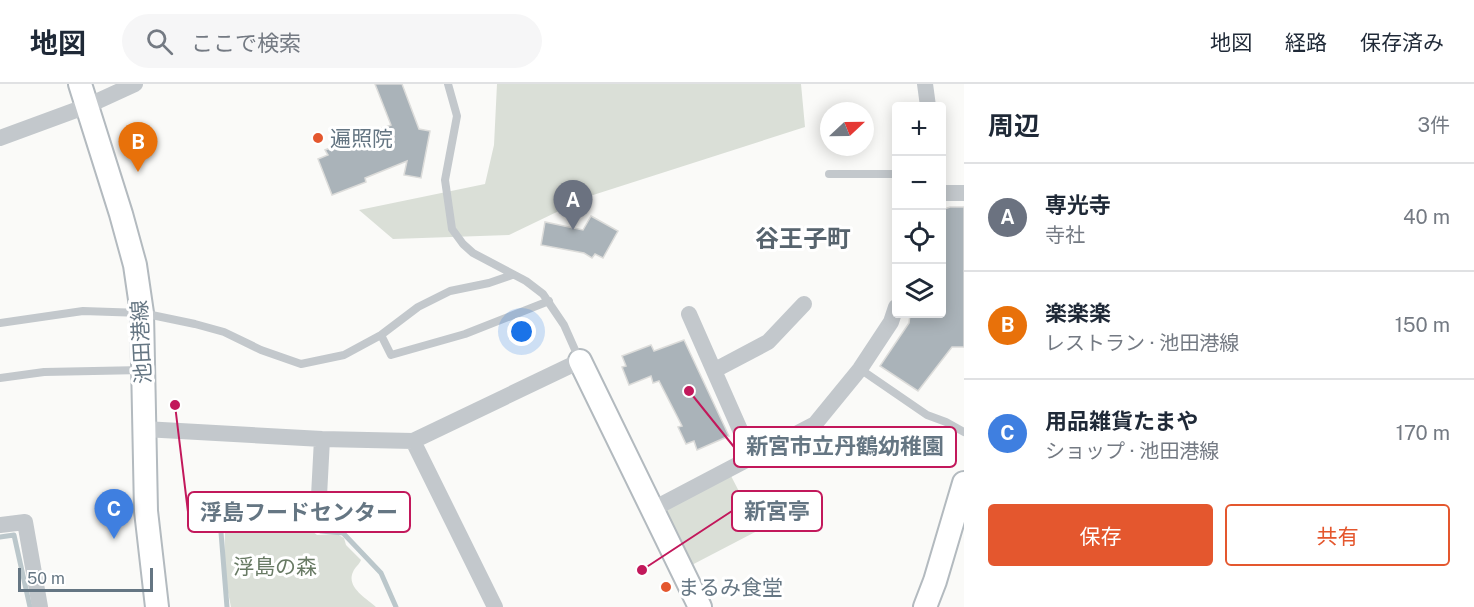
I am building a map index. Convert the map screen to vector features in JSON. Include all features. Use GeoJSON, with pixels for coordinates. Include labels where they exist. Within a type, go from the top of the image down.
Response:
{"type":"FeatureCollection","features":[{"type":"Feature","properties":{"kind":"main road","name":"池田港線"},"geometry":{"type":"LineString","coordinates":[[80,84],[129,245],[142,313],[146,511],[157,607]]}},
{"type":"Feature","properties":{"kind":"main road"},"geometry":{"type":"LineString","coordinates":[[580,360],[700,607]]}},
{"type":"Feature","properties":{"kind":"main road"},"geometry":{"type":"LineString","coordinates":[[925,607],[964,483]]}},
{"type":"Feature","properties":{"kind":"street"},"geometry":{"type":"LineString","coordinates":[[0,138],[87,106],[135,84]]}},
{"type":"Feature","properties":{"kind":"street"},"geometry":{"type":"LineString","coordinates":[[924,84],[927,102]]}},
{"type":"Feature","properties":{"kind":"street"},"geometry":{"type":"LineString","coordinates":[[946,193],[964,193]]}},
{"type":"Feature","properties":{"kind":"street"},"geometry":{"type":"LineString","coordinates":[[715,370],[768,342],[804,304]]}},
{"type":"Feature","properties":{"kind":"street"},"geometry":{"type":"LineString","coordinates":[[690,314],[753,457]]}},
{"type":"Feature","properties":{"kind":"street"},"geometry":{"type":"LineString","coordinates":[[653,509],[815,424],[860,369],[893,318]]}},
{"type":"Feature","properties":{"kind":"street"},"geometry":{"type":"LineString","coordinates":[[144,429],[322,439],[414,441],[580,360]]}},
{"type":"Feature","properties":{"kind":"street"},"geometry":{"type":"LineString","coordinates":[[319,496],[322,439]]}},
{"type":"Feature","properties":{"kind":"street"},"geometry":{"type":"LineString","coordinates":[[414,441],[495,607]]}},
{"type":"Feature","properties":{"kind":"street"},"geometry":{"type":"LineString","coordinates":[[0,525],[25,522],[40,607]]}},
{"type":"Feature","properties":{"kind":"lane"},"geometry":{"type":"LineString","coordinates":[[448,84],[457,116],[445,180],[452,229],[473,253],[526,281],[543,294],[564,325],[580,360]]}},
{"type":"Feature","properties":{"kind":"lane"},"geometry":{"type":"LineString","coordinates":[[829,174],[892,174]]}},
{"type":"Feature","properties":{"kind":"lane"},"geometry":{"type":"LineString","coordinates":[[0,323],[83,311],[142,313],[195,324],[224,333],[261,350],[301,364],[344,355],[381,335],[418,307],[450,291],[489,283],[512,275]]}},
{"type":"Feature","properties":{"kind":"lane"},"geometry":{"type":"LineString","coordinates":[[381,335],[391,355],[465,334],[549,301]]}},
{"type":"Feature","properties":{"kind":"lane"},"geometry":{"type":"LineString","coordinates":[[860,369],[927,415],[964,432]]}},
{"type":"Feature","properties":{"kind":"lane"},"geometry":{"type":"LineString","coordinates":[[0,378],[44,372],[143,370]]}},
{"type":"Feature","properties":{"kind":"green space"},"geometry":{"type":"Polygon","coordinates":[[[497,84],[801,84],[805,127],[590,196],[509,235],[393,239],[359,210],[485,184],[494,145],[497,84]]]}},
{"type":"Feature","properties":{"kind":"green space"},"geometry":{"type":"Polygon","coordinates":[[[730,474],[759,530],[686,568],[657,511],[730,474]]]}},
{"type":"Feature","properties":{"kind":"green space","name":"浮島の森"},"geometry":{"type":"Polygon","coordinates":[[[236,523],[307,527],[317,535],[337,534],[344,538],[346,545],[361,560],[353,572],[352,583],[358,592],[376,607],[231,607],[224,573],[225,531],[236,523]]]}},
{"type":"Feature","properties":{"kind":"building"},"geometry":{"type":"Polygon","coordinates":[[[375,84],[402,84],[419,129],[430,131],[421,178],[404,175],[407,161],[365,178],[366,182],[332,195],[318,159],[328,155],[325,150],[391,125],[375,84]]]}},
{"type":"Feature","properties":{"kind":"building"},"geometry":{"type":"Polygon","coordinates":[[[964,207],[964,347],[952,347],[918,391],[880,366],[909,323],[910,318],[946,318],[946,208],[964,207]]]}},
{"type":"Feature","properties":{"kind":"building"},"geometry":{"type":"Polygon","coordinates":[[[591,216],[618,231],[603,258],[595,254],[592,258],[584,253],[541,245],[545,222],[583,230],[591,216]]]}},
{"type":"Feature","properties":{"kind":"building"},"geometry":{"type":"Polygon","coordinates":[[[684,340],[729,436],[697,450],[694,441],[686,444],[678,427],[682,426],[659,381],[653,383],[651,376],[629,385],[622,367],[626,366],[622,356],[651,345],[654,351],[684,340]]]}},
{"type":"Feature","properties":{"kind":"waterway"},"geometry":{"type":"LineString","coordinates":[[227,607],[220,520],[304,517],[321,531],[343,533],[381,573],[396,607]]}},
{"type":"Feature","properties":{"kind":"waterway"},"geometry":{"type":"LineString","coordinates":[[0,537],[14,535],[30,607]]}},
{"type":"Feature","properties":{"kind":"place","name":"遍照院"},"geometry":{"type":"Point","coordinates":[318,138]}},
{"type":"Feature","properties":{"kind":"place","name":"楽楽楽"},"geometry":{"type":"Point","coordinates":[138,172]}},
{"type":"Feature","properties":{"kind":"place","name":"専光寺"},"geometry":{"type":"Point","coordinates":[573,230]}},
{"type":"Feature","properties":{"kind":"place","name":"新宮市立丹鶴幼稚園"},"geometry":{"type":"Point","coordinates":[689,391]}},
{"type":"Feature","properties":{"kind":"place","name":"浮島フードセンター"},"geometry":{"type":"Point","coordinates":[175,405]}},
{"type":"Feature","properties":{"kind":"place","name":"用品雑貨たまや"},"geometry":{"type":"Point","coordinates":[114,539]}},
{"type":"Feature","properties":{"kind":"place","name":"新宮亭"},"geometry":{"type":"Point","coordinates":[642,570]}},
{"type":"Feature","properties":{"kind":"place","name":"まるみ食堂"},"geometry":{"type":"Point","coordinates":[666,587]}},
{"type":"Feature","properties":{"kind":"district","name":"谷王子町"},"geometry":{"type":"Point","coordinates":[803,238]}}]}
